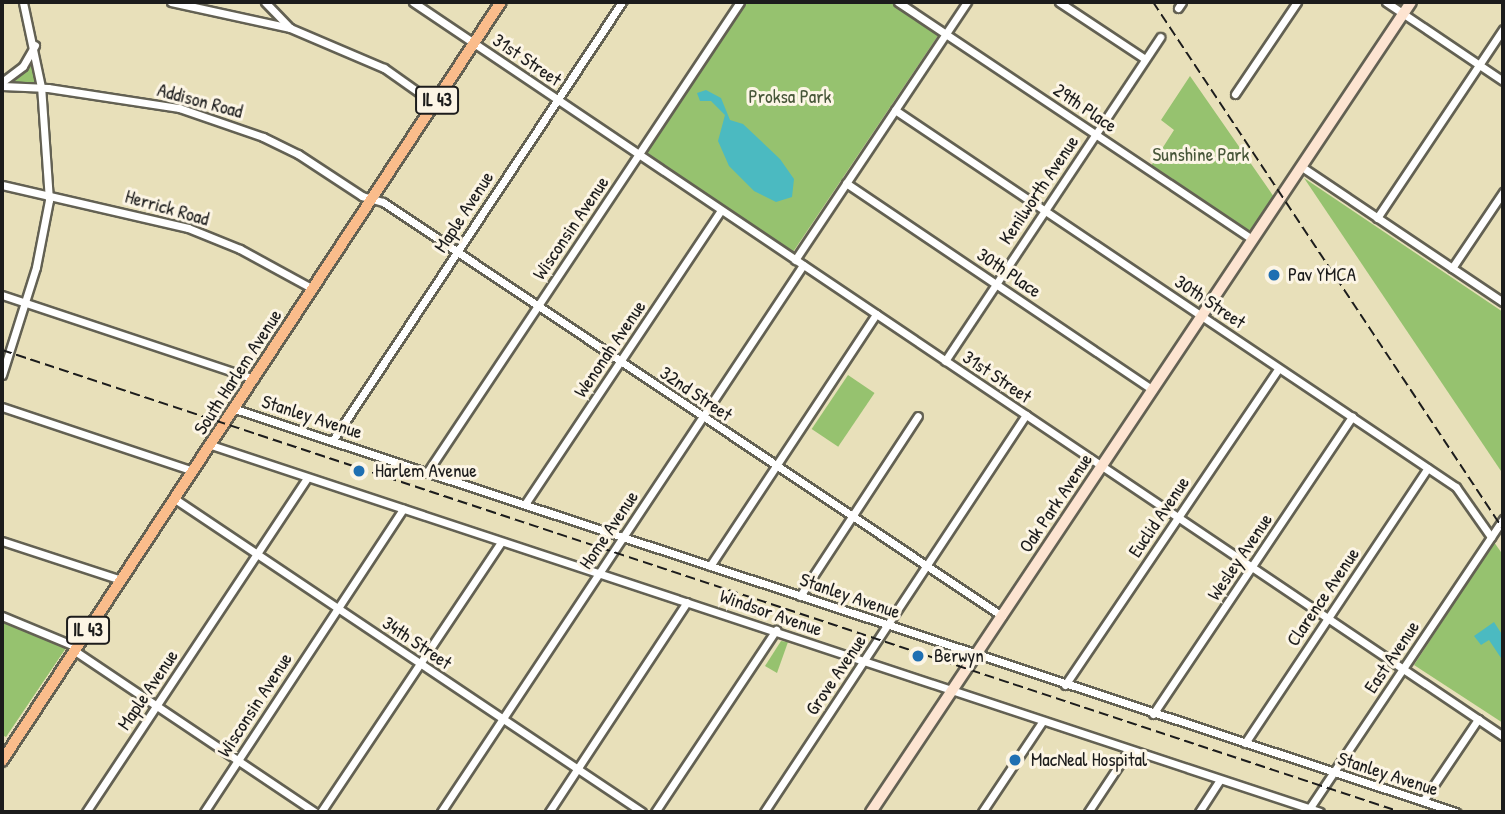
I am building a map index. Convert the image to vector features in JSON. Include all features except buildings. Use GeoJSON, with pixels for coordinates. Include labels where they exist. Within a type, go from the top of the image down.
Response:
{"type":"FeatureCollection","features":[{"type":"Feature","properties":{"kind":"main road","name":"South Harlem Avenue"},"geometry":{"type":"LineString","coordinates":[[2,761],[6,744],[76,649],[501,2]]}},
{"type":"Feature","properties":{"kind":"street"},"geometry":{"type":"LineString","coordinates":[[2,375],[25,303],[49,194],[41,87],[35,45],[23,2]]}},
{"type":"Feature","properties":{"kind":"street"},"geometry":{"type":"LineString","coordinates":[[171,2],[290,28],[384,68],[435,104]]}},
{"type":"Feature","properties":{"kind":"street"},"geometry":{"type":"LineString","coordinates":[[265,2],[290,28]]}},
{"type":"Feature","properties":{"kind":"street","name":"31st Street"},"geometry":{"type":"LineString","coordinates":[[414,2],[1503,736]]}},
{"type":"Feature","properties":{"kind":"street","name":"Maple Avenue"},"geometry":{"type":"LineString","coordinates":[[333,440],[622,2]]}},
{"type":"Feature","properties":{"kind":"street","name":"Wisconsin Avenue"},"geometry":{"type":"LineString","coordinates":[[428,471],[739,2]]}},
{"type":"Feature","properties":{"kind":"street","name":"29th Place"},"geometry":{"type":"LineString","coordinates":[[898,2],[1253,240]]}},
{"type":"Feature","properties":{"kind":"street"},"geometry":{"type":"LineString","coordinates":[[795,260],[967,2]]}},
{"type":"Feature","properties":{"kind":"street"},"geometry":{"type":"LineString","coordinates":[[1059,2],[1145,59]]}},
{"type":"Feature","properties":{"kind":"street"},"geometry":{"type":"LineString","coordinates":[[1235,94],[1297,2]]}},
{"type":"Feature","properties":{"kind":"street"},"geometry":{"type":"LineString","coordinates":[[1386,2],[1503,81]]}},
{"type":"Feature","properties":{"kind":"street","name":"Oak Park Avenue"},"geometry":{"type":"LineString","coordinates":[[871,812],[1411,2]]}},
{"type":"Feature","properties":{"kind":"street"},"geometry":{"type":"LineString","coordinates":[[1377,218],[1503,29]]}},
{"type":"Feature","properties":{"kind":"street","name":"Kenilworth Avenue"},"geometry":{"type":"LineString","coordinates":[[945,361],[1160,37]]}},
{"type":"Feature","properties":{"kind":"street"},"geometry":{"type":"LineString","coordinates":[[2,84],[23,66],[35,45]]}},
{"type":"Feature","properties":{"kind":"street","name":"Addison Road"},"geometry":{"type":"LineString","coordinates":[[2,84],[41,87],[179,108],[222,121],[286,148],[372,198]]}},
{"type":"Feature","properties":{"kind":"street","name":"30th Street"},"geometry":{"type":"LineString","coordinates":[[895,110],[1456,487],[1491,537]]}},
{"type":"Feature","properties":{"kind":"street"},"geometry":{"type":"LineString","coordinates":[[1302,167],[1503,302]]}},
{"type":"Feature","properties":{"kind":"street","name":"30th Place"},"geometry":{"type":"LineString","coordinates":[[846,183],[1153,390]]}},
{"type":"Feature","properties":{"kind":"street","name":"Herrick Road"},"geometry":{"type":"LineString","coordinates":[[2,185],[188,228],[240,249],[313,289]]}},
{"type":"Feature","properties":{"kind":"street"},"geometry":{"type":"LineString","coordinates":[[1452,268],[1503,192]]}},
{"type":"Feature","properties":{"kind":"street","name":"32nd Street"},"geometry":{"type":"LineString","coordinates":[[372,198],[1002,616]]}},
{"type":"Feature","properties":{"kind":"street","name":"Wenonah Avenue"},"geometry":{"type":"LineString","coordinates":[[525,505],[721,210]]}},
{"type":"Feature","properties":{"kind":"street","name":"Home Avenue"},"geometry":{"type":"LineString","coordinates":[[441,812],[803,265]]}},
{"type":"Feature","properties":{"kind":"street"},"geometry":{"type":"LineString","coordinates":[[2,296],[254,379]]}},
{"type":"Feature","properties":{"kind":"street"},"geometry":{"type":"LineString","coordinates":[[710,566],[876,314]]}},
{"type":"Feature","properties":{"kind":"street","name":"Euclid Avenue"},"geometry":{"type":"LineString","coordinates":[[1065,685],[1279,368]]}},
{"type":"Feature","properties":{"kind":"street"},"geometry":{"type":"LineString","coordinates":[[2,407],[193,471]]}},
{"type":"Feature","properties":{"kind":"street","name":"Stanley Avenue"},"geometry":{"type":"LineString","coordinates":[[235,408],[975,656],[1456,812]]}},
{"type":"Feature","properties":{"kind":"street","name":"Grove Avenue"},"geometry":{"type":"LineString","coordinates":[[764,812],[1026,415]]}},
{"type":"Feature","properties":{"kind":"street"},"geometry":{"type":"LineString","coordinates":[[800,596],[918,416]]}},
{"type":"Feature","properties":{"kind":"street","name":"Wesley Avenue"},"geometry":{"type":"LineString","coordinates":[[1153,713],[1352,417]]}},
{"type":"Feature","properties":{"kind":"street","name":"Windsor Avenue"},"geometry":{"type":"LineString","coordinates":[[211,445],[306,479],[600,572],[776,630],[863,663],[1320,812]]}},
{"type":"Feature","properties":{"kind":"street","name":"Clarence Avenue"},"geometry":{"type":"LineString","coordinates":[[1245,743],[1428,468]]}},
{"type":"Feature","properties":{"kind":"street","name":"Maple Avenue"},"geometry":{"type":"LineString","coordinates":[[86,812],[306,479]]}},
{"type":"Feature","properties":{"kind":"street","name":"34th Street"},"geometry":{"type":"LineString","coordinates":[[175,499],[642,812]]}},
{"type":"Feature","properties":{"kind":"street","name":"Wisconsin Avenue"},"geometry":{"type":"LineString","coordinates":[[204,812],[403,509]]}},
{"type":"Feature","properties":{"kind":"street","name":"East Avenue"},"geometry":{"type":"LineString","coordinates":[[1308,810],[1503,519]]}},
{"type":"Feature","properties":{"kind":"street"},"geometry":{"type":"LineString","coordinates":[[2,541],[121,580]]}},
{"type":"Feature","properties":{"kind":"street"},"geometry":{"type":"LineString","coordinates":[[321,812],[501,541]]}},
{"type":"Feature","properties":{"kind":"street"},"geometry":{"type":"LineString","coordinates":[[549,812],[687,602]]}},
{"type":"Feature","properties":{"kind":"street"},"geometry":{"type":"LineString","coordinates":[[2,616],[76,649],[315,812]]}},
{"type":"Feature","properties":{"kind":"street"},"geometry":{"type":"LineString","coordinates":[[656,812],[776,630]]}},
{"type":"Feature","properties":{"kind":"street"},"geometry":{"type":"LineString","coordinates":[[1423,802],[1478,719]]}},
{"type":"Feature","properties":{"kind":"street"},"geometry":{"type":"LineString","coordinates":[[982,812],[1042,722]]}},
{"type":"Feature","properties":{"kind":"street"},"geometry":{"type":"LineString","coordinates":[[1088,812],[1129,750]]}},
{"type":"Feature","properties":{"kind":"street"},"geometry":{"type":"LineString","coordinates":[[1199,812],[1220,780]]}},
{"type":"Feature","properties":{"kind":"green space","name":"Proksa Park"},"geometry":{"type":"Polygon","coordinates":[[[746,2],[890,2],[939,34],[793,252],[645,153],[746,2]]]}},
{"type":"Feature","properties":{"kind":"green space"},"geometry":{"type":"Polygon","coordinates":[[[31,57],[35,83],[7,84],[7,81],[31,57]]]}},
{"type":"Feature","properties":{"kind":"green space","name":"Sunshine Park"},"geometry":{"type":"Polygon","coordinates":[[[1190,76],[1274,197],[1251,232],[1151,166],[1174,130],[1161,120],[1190,76]]]}},
{"type":"Feature","properties":{"kind":"green space"},"geometry":{"type":"Polygon","coordinates":[[[1304,178],[1503,312],[1503,474],[1304,178]]]}},
{"type":"Feature","properties":{"kind":"green space"},"geometry":{"type":"Polygon","coordinates":[[[848,375],[875,393],[838,447],[812,429],[848,375]]]}},
{"type":"Feature","properties":{"kind":"green space"},"geometry":{"type":"Polygon","coordinates":[[[1494,542],[1503,555],[1503,723],[1414,665],[1494,542]]]}},
{"type":"Feature","properties":{"kind":"green space"},"geometry":{"type":"Polygon","coordinates":[[[2,619],[61,642],[66,648],[6,737],[2,735],[2,619]]]}},
{"type":"Feature","properties":{"kind":"green space"},"geometry":{"type":"Polygon","coordinates":[[[781,641],[788,642],[777,673],[765,666],[781,641]]]}},
{"type":"Feature","properties":{"kind":"water"},"geometry":{"type":"Polygon","coordinates":[[[706,90],[721,98],[730,120],[743,124],[780,159],[794,179],[792,197],[776,202],[754,191],[729,166],[718,141],[725,115],[711,101],[700,101],[697,93],[706,90]]]}},
{"type":"Feature","properties":{"kind":"water"},"geometry":{"type":"Polygon","coordinates":[[[1494,622],[1503,636],[1503,661],[1489,640],[1481,645],[1474,636],[1494,622]]]}},
{"type":"Feature","properties":{"kind":"railway"},"geometry":{"type":"LineString","coordinates":[[1153,2],[1503,529]]}},
{"type":"Feature","properties":{"kind":"railway"},"geometry":{"type":"LineString","coordinates":[[2,350],[1401,812]]}},
{"type":"Feature","properties":{"kind":"place","name":"Pav YMCA"},"geometry":{"type":"Point","coordinates":[1274,275]}},
{"type":"Feature","properties":{"kind":"place","name":"Harlem Avenue"},"geometry":{"type":"Point","coordinates":[359,471]}},
{"type":"Feature","properties":{"kind":"place","name":"Berwyn"},"geometry":{"type":"Point","coordinates":[918,656]}},
{"type":"Feature","properties":{"kind":"place","name":"MacNeal Hospital"},"geometry":{"type":"Point","coordinates":[1015,760]}}]}
